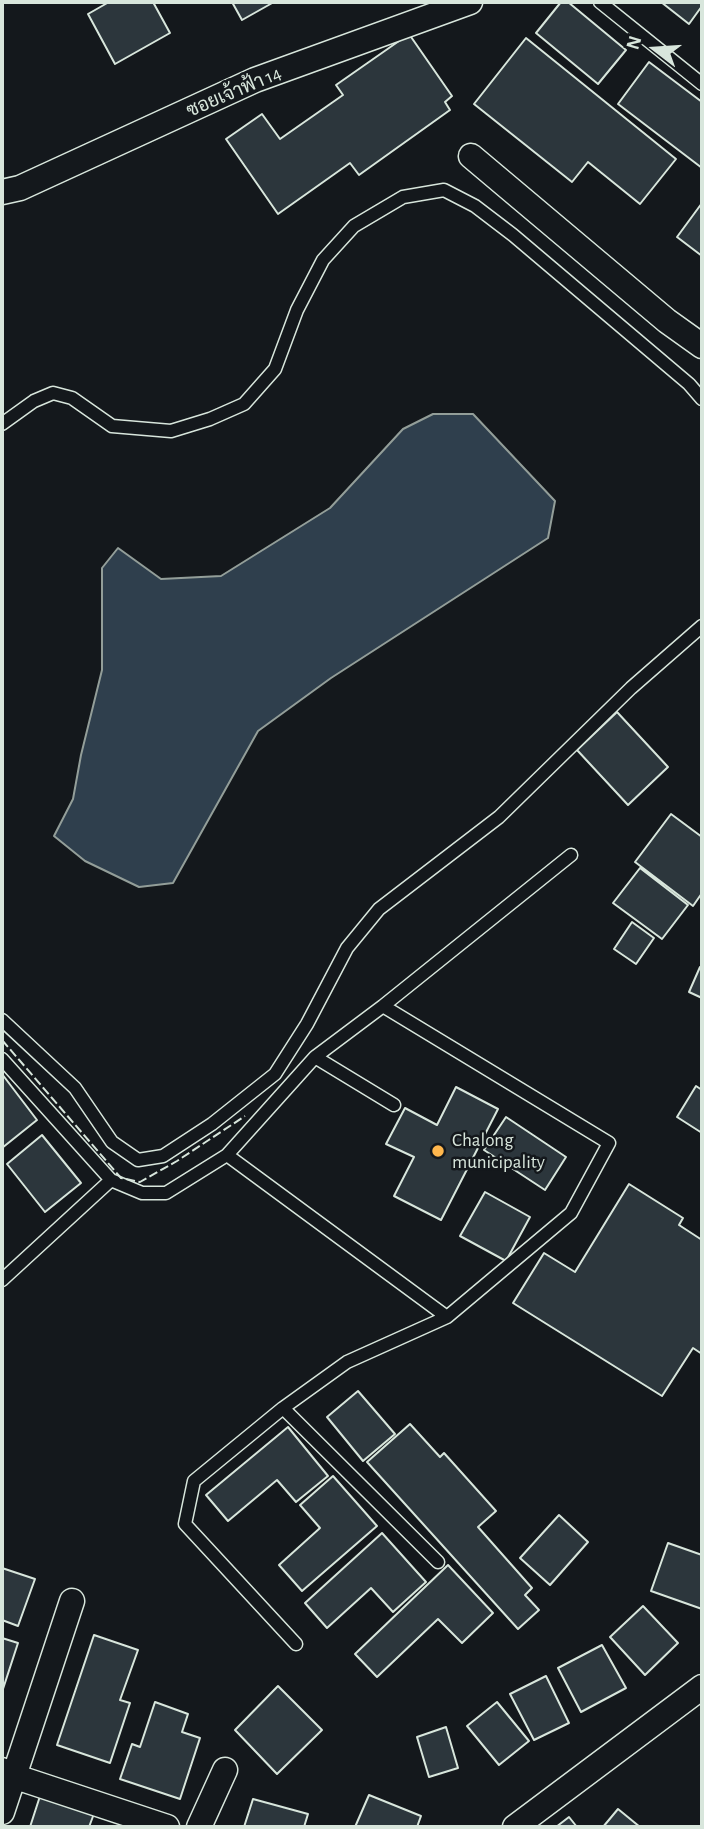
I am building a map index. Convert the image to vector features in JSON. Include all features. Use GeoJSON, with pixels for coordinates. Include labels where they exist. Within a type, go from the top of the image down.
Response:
{"type":"FeatureCollection","features":[{"type":"Feature","properties":{"kind":"street","name":"ซอยเจ้าฟ้า 14"},"geometry":{"type":"LineString","coordinates":[[2,192],[20,188],[255,80],[470,2]]}},
{"type":"Feature","properties":{"kind":"street"},"geometry":{"type":"LineString","coordinates":[[471,156],[667,321],[702,346]]}},
{"type":"Feature","properties":{"kind":"street"},"geometry":{"type":"LineString","coordinates":[[2,1812],[8,1773],[72,1601]]}},
{"type":"Feature","properties":{"kind":"street"},"geometry":{"type":"LineString","coordinates":[[515,1827],[702,1687]]}},
{"type":"Feature","properties":{"kind":"street"},"geometry":{"type":"LineString","coordinates":[[199,1827],[225,1770]]}},
{"type":"Feature","properties":{"kind":"street"},"geometry":{"type":"LineString","coordinates":[[8,1773],[167,1827]]}},
{"type":"Feature","properties":{"kind":"lane"},"geometry":{"type":"LineString","coordinates":[[600,2],[702,84]]}},
{"type":"Feature","properties":{"kind":"lane"},"geometry":{"type":"LineString","coordinates":[[2,424],[34,401],[53,393],[72,398],[112,426],[171,431],[210,419],[244,404],[275,369],[297,310],[323,260],[346,235],[355,226],[403,197],[444,190],[475,206],[513,235],[689,384],[702,399]]}},
{"type":"Feature","properties":{"kind":"lane"},"geometry":{"type":"LineString","coordinates":[[2,1020],[75,1088],[112,1142],[138,1160],[163,1156],[212,1124],[275,1074],[307,1024],[347,948],[379,909],[499,817],[631,688],[702,626]]}},
{"type":"Feature","properties":{"kind":"lane"},"geometry":{"type":"LineString","coordinates":[[2,1059],[111,1180],[142,1193],[166,1193],[227,1155],[315,1057],[571,855]]}},
{"type":"Feature","properties":{"kind":"lane"},"geometry":{"type":"LineString","coordinates":[[296,1644],[185,1524],[194,1481],[283,1408],[348,1362],[447,1317],[571,1213],[609,1143],[383,1006]]}},
{"type":"Feature","properties":{"kind":"lane"},"geometry":{"type":"LineString","coordinates":[[315,1057],[394,1105]]}},
{"type":"Feature","properties":{"kind":"lane"},"geometry":{"type":"LineString","coordinates":[[227,1155],[447,1317]]}},
{"type":"Feature","properties":{"kind":"lane"},"geometry":{"type":"LineString","coordinates":[[2,1280],[111,1180]]}},
{"type":"Feature","properties":{"kind":"lane"},"geometry":{"type":"LineString","coordinates":[[283,1408],[438,1562]]}},
{"type":"Feature","properties":{"kind":"water"},"geometry":{"type":"Polygon","coordinates":[[[433,414],[473,414],[555,501],[548,538],[331,678],[258,731],[173,883],[139,887],[85,861],[54,836],[73,799],[102,670],[102,568],[118,548],[161,579],[221,576],[330,508],[403,429],[433,414]]]}},
{"type":"Feature","properties":{"kind":"building"},"geometry":{"type":"Polygon","coordinates":[[[109,2],[153,2],[170,33],[115,64],[88,14],[109,2]]]}},
{"type":"Feature","properties":{"kind":"building"},"geometry":{"type":"Polygon","coordinates":[[[232,2],[274,2],[242,20],[232,2]]]}},
{"type":"Feature","properties":{"kind":"building"},"geometry":{"type":"Polygon","coordinates":[[[561,2],[568,2],[626,50],[598,84],[536,33],[561,2]]]}},
{"type":"Feature","properties":{"kind":"building"},"geometry":{"type":"Polygon","coordinates":[[[661,2],[702,2],[702,6],[689,24],[661,2]]]}},
{"type":"Feature","properties":{"kind":"building"},"geometry":{"type":"Polygon","coordinates":[[[409,34],[452,96],[445,102],[450,110],[359,175],[350,163],[278,214],[226,139],[262,114],[280,139],[343,95],[336,85],[409,34]]]}},
{"type":"Feature","properties":{"kind":"building"},"geometry":{"type":"Polygon","coordinates":[[[526,38],[676,159],[640,204],[588,162],[572,182],[474,104],[526,38]]]}},
{"type":"Feature","properties":{"kind":"building"},"geometry":{"type":"Polygon","coordinates":[[[649,62],[702,102],[702,168],[618,104],[649,62]]]}},
{"type":"Feature","properties":{"kind":"building"},"geometry":{"type":"Polygon","coordinates":[[[702,203],[702,256],[677,237],[702,203]]]}},
{"type":"Feature","properties":{"kind":"building"},"geometry":{"type":"Polygon","coordinates":[[[617,712],[668,767],[628,805],[577,750],[617,712]]]}},
{"type":"Feature","properties":{"kind":"building"},"geometry":{"type":"Polygon","coordinates":[[[671,814],[702,837],[702,893],[693,906],[635,862],[671,814]]]}},
{"type":"Feature","properties":{"kind":"building"},"geometry":{"type":"Polygon","coordinates":[[[640,868],[688,905],[662,939],[613,903],[640,868]]]}},
{"type":"Feature","properties":{"kind":"building"},"geometry":{"type":"Polygon","coordinates":[[[632,922],[654,938],[636,964],[614,949],[632,922]]]}},
{"type":"Feature","properties":{"kind":"building"},"geometry":{"type":"Polygon","coordinates":[[[700,967],[702,968],[702,998],[689,992],[700,967]]]}},
{"type":"Feature","properties":{"kind":"building"},"geometry":{"type":"Polygon","coordinates":[[[2,1074],[37,1120],[2,1148],[2,1074]]]}},
{"type":"Feature","properties":{"kind":"building"},"geometry":{"type":"Polygon","coordinates":[[[696,1086],[702,1090],[702,1133],[677,1117],[696,1086]]]}},
{"type":"Feature","properties":{"kind":"building","name":"Chalong municipality"},"geometry":{"type":"Polygon","coordinates":[[[456,1087],[498,1109],[441,1220],[394,1196],[414,1157],[386,1144],[405,1108],[437,1125],[456,1087]]]}},
{"type":"Feature","properties":{"kind":"building"},"geometry":{"type":"Polygon","coordinates":[[[506,1117],[566,1157],[545,1190],[484,1150],[506,1117]]]}},
{"type":"Feature","properties":{"kind":"building"},"geometry":{"type":"Polygon","coordinates":[[[42,1135],[81,1183],[45,1212],[7,1164],[42,1135]]]}},
{"type":"Feature","properties":{"kind":"building"},"geometry":{"type":"Polygon","coordinates":[[[629,1184],[683,1218],[679,1225],[702,1240],[702,1354],[693,1348],[662,1396],[513,1303],[544,1253],[575,1272],[629,1184]]]}},
{"type":"Feature","properties":{"kind":"building"},"geometry":{"type":"Polygon","coordinates":[[[485,1192],[530,1217],[506,1261],[460,1236],[485,1192]]]}},
{"type":"Feature","properties":{"kind":"building"},"geometry":{"type":"Polygon","coordinates":[[[358,1391],[395,1434],[363,1461],[327,1417],[358,1391]]]}},
{"type":"Feature","properties":{"kind":"building"},"geometry":{"type":"Polygon","coordinates":[[[410,1424],[440,1457],[444,1453],[496,1511],[478,1527],[532,1588],[525,1595],[539,1610],[518,1629],[367,1462],[410,1424]]]}},
{"type":"Feature","properties":{"kind":"building"},"geometry":{"type":"Polygon","coordinates":[[[288,1427],[328,1476],[296,1502],[277,1480],[228,1521],[206,1495],[288,1427]]]}},
{"type":"Feature","properties":{"kind":"building"},"geometry":{"type":"Polygon","coordinates":[[[333,1476],[377,1526],[302,1591],[279,1565],[320,1528],[300,1505],[333,1476]]]}},
{"type":"Feature","properties":{"kind":"building"},"geometry":{"type":"Polygon","coordinates":[[[559,1515],[588,1542],[550,1585],[520,1558],[559,1515]]]}},
{"type":"Feature","properties":{"kind":"building"},"geometry":{"type":"Polygon","coordinates":[[[382,1533],[426,1582],[393,1612],[371,1588],[327,1628],[305,1603],[382,1533]]]}},
{"type":"Feature","properties":{"kind":"building"},"geometry":{"type":"Polygon","coordinates":[[[668,1543],[702,1555],[702,1609],[651,1591],[668,1543]]]}},
{"type":"Feature","properties":{"kind":"building"},"geometry":{"type":"Polygon","coordinates":[[[448,1565],[493,1613],[462,1643],[438,1619],[377,1677],[355,1654],[448,1565]]]}},
{"type":"Feature","properties":{"kind":"building"},"geometry":{"type":"Polygon","coordinates":[[[2,1568],[35,1579],[18,1626],[2,1620],[2,1568]]]}},
{"type":"Feature","properties":{"kind":"building"},"geometry":{"type":"Polygon","coordinates":[[[643,1606],[678,1643],[645,1675],[610,1637],[643,1606]]]}},
{"type":"Feature","properties":{"kind":"building"},"geometry":{"type":"Polygon","coordinates":[[[94,1635],[138,1650],[120,1700],[130,1703],[110,1763],[57,1745],[94,1635]]]}},
{"type":"Feature","properties":{"kind":"building"},"geometry":{"type":"Polygon","coordinates":[[[2,1638],[18,1643],[2,1692],[2,1638]]]}},
{"type":"Feature","properties":{"kind":"building"},"geometry":{"type":"Polygon","coordinates":[[[602,1645],[626,1688],[581,1712],[558,1668],[602,1645]]]}},
{"type":"Feature","properties":{"kind":"building"},"geometry":{"type":"Polygon","coordinates":[[[546,1676],[569,1723],[534,1740],[510,1694],[546,1676]]]}},
{"type":"Feature","properties":{"kind":"building"},"geometry":{"type":"Polygon","coordinates":[[[278,1686],[322,1730],[277,1774],[235,1730],[278,1686]]]}},
{"type":"Feature","properties":{"kind":"building"},"geometry":{"type":"Polygon","coordinates":[[[155,1702],[188,1714],[182,1732],[200,1738],[180,1799],[120,1779],[132,1744],[140,1747],[155,1702]]]}},
{"type":"Feature","properties":{"kind":"building"},"geometry":{"type":"Polygon","coordinates":[[[497,1702],[529,1741],[499,1765],[467,1726],[497,1702]]]}},
{"type":"Feature","properties":{"kind":"building"},"geometry":{"type":"Polygon","coordinates":[[[446,1727],[458,1768],[429,1777],[417,1737],[446,1727]]]}},
{"type":"Feature","properties":{"kind":"building"},"geometry":{"type":"Polygon","coordinates":[[[41,1793],[95,1811],[89,1827],[30,1827],[41,1793]]]}},
{"type":"Feature","properties":{"kind":"building"},"geometry":{"type":"Polygon","coordinates":[[[369,1795],[421,1816],[417,1827],[355,1827],[369,1795]]]}},
{"type":"Feature","properties":{"kind":"building"},"geometry":{"type":"Polygon","coordinates":[[[253,1799],[308,1814],[304,1827],[244,1827],[253,1799]]]}},
{"type":"Feature","properties":{"kind":"building"},"geometry":{"type":"Polygon","coordinates":[[[618,1809],[640,1827],[603,1827],[618,1809]]]}},
{"type":"Feature","properties":{"kind":"building"},"geometry":{"type":"Polygon","coordinates":[[[569,1817],[577,1827],[556,1827],[569,1817]]]}},
{"type":"Feature","properties":{"kind":"fence"},"geometry":{"type":"LineString","coordinates":[[2,1040],[121,1178],[140,1182],[245,1116]]}},
{"type":"Feature","properties":{"kind":"place","name":"Chalong municipality"},"geometry":{"type":"Point","coordinates":[438,1151]}}]}
